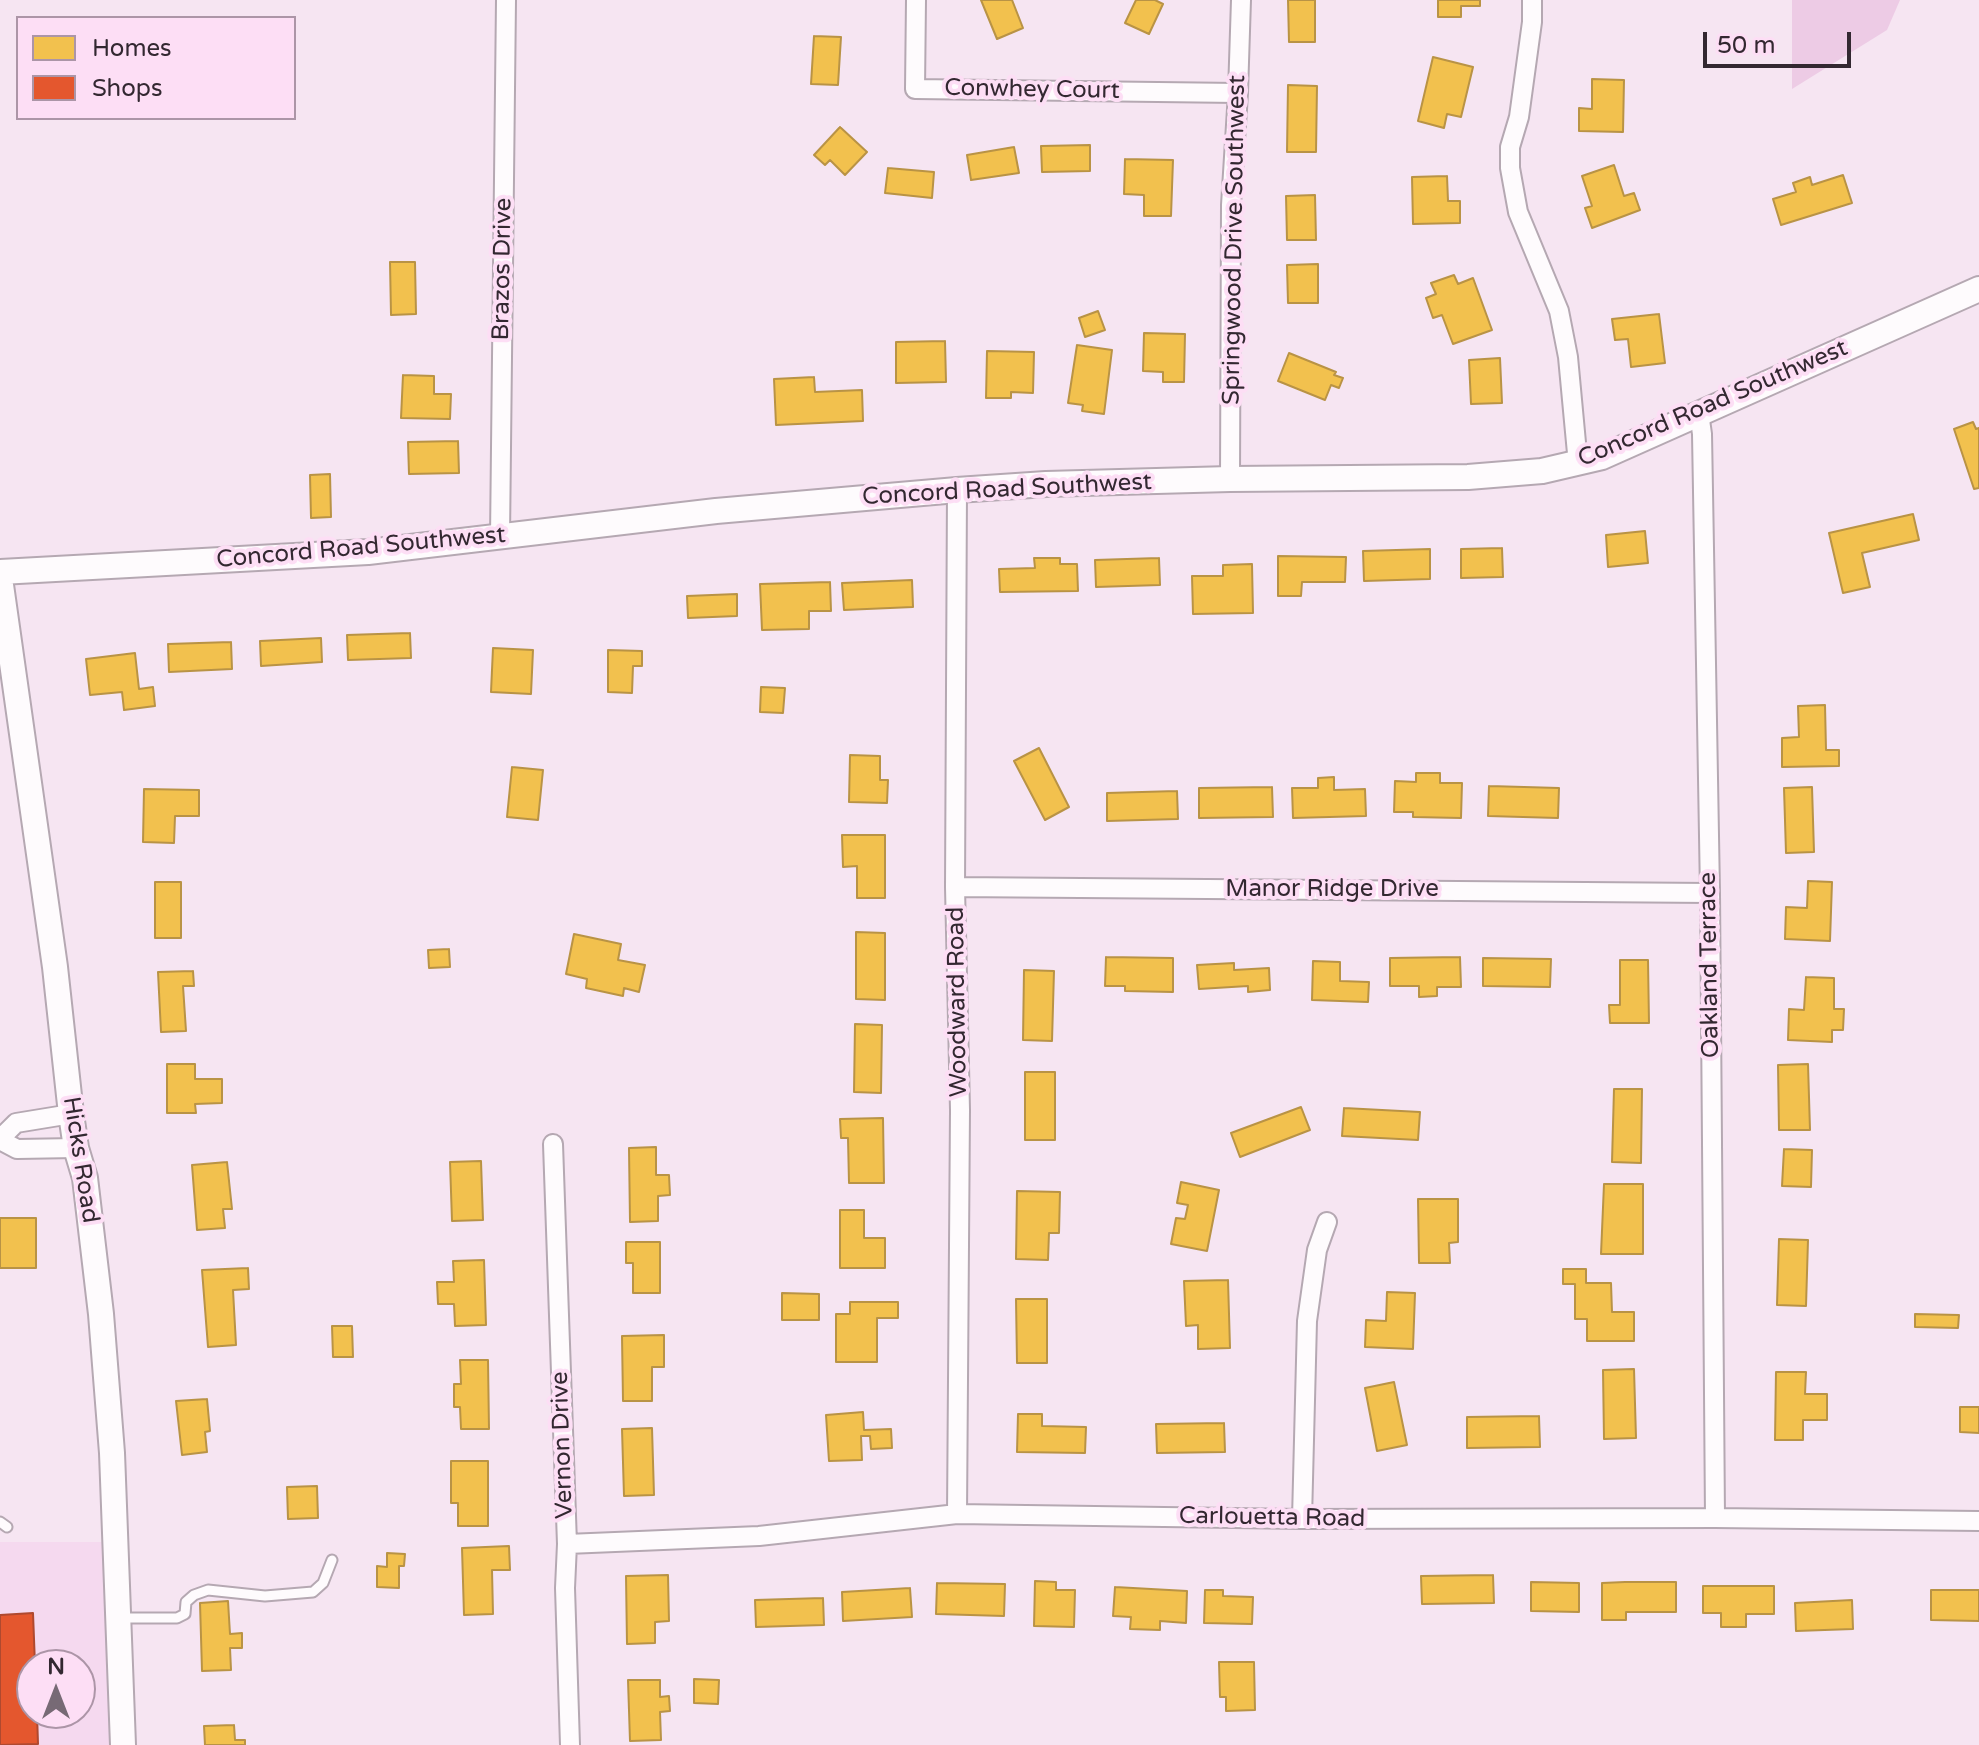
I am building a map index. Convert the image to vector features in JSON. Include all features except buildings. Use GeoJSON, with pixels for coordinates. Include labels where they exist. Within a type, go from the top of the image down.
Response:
{"type":"FeatureCollection","features":[{"type":"Feature","properties":{"kind":"street","name":"Brazos Drive"},"geometry":{"type":"LineString","coordinates":[[500,537],[506,0]]}},
{"type":"Feature","properties":{"kind":"street","name":"Conwhey Court"},"geometry":{"type":"LineString","coordinates":[[916,0],[915,89],[1238,93]]}},
{"type":"Feature","properties":{"kind":"street","name":"Springwood Drive Southwest"},"geometry":{"type":"LineString","coordinates":[[1230,479],[1231,205],[1241,0]]}},
{"type":"Feature","properties":{"kind":"street"},"geometry":{"type":"LineString","coordinates":[[1532,0],[1532,22],[1519,117],[1510,147],[1510,168],[1518,212],[1559,311],[1568,357],[1578,464]]}},
{"type":"Feature","properties":{"kind":"street","name":"Concord Road Southwest"},"geometry":{"type":"LineString","coordinates":[[0,572],[310,556],[716,511],[1046,484],[1468,477],[1542,471],[1602,457],[1979,289]]}},
{"type":"Feature","properties":{"kind":"street","name":"Oakland Terrace"},"geometry":{"type":"LineString","coordinates":[[1699,413],[1702,434],[1710,893],[1715,1518]]}},
{"type":"Feature","properties":{"kind":"street","name":"Woodward Road"},"geometry":{"type":"LineString","coordinates":[[957,490],[955,887],[960,1110],[957,1514]]}},
{"type":"Feature","properties":{"kind":"street","name":"Hicks Road"},"geometry":{"type":"LineString","coordinates":[[0,578],[55,967],[71,1114],[85,1178],[107,1384],[123,1745]]}},
{"type":"Feature","properties":{"kind":"street","name":"Manor Ridge Drive"},"geometry":{"type":"LineString","coordinates":[[955,887],[1710,893]]}},
{"type":"Feature","properties":{"kind":"street"},"geometry":{"type":"LineString","coordinates":[[71,1114],[16,1123],[0,1140],[17,1149],[76,1148]]}},
{"type":"Feature","properties":{"kind":"street","name":"Vernon Drive"},"geometry":{"type":"LineString","coordinates":[[553,1144],[567,1544],[565,1588],[570,1745]]}},
{"type":"Feature","properties":{"kind":"street"},"geometry":{"type":"LineString","coordinates":[[1302,1519],[1308,1306],[1317,1250],[1327,1222]]}},
{"type":"Feature","properties":{"kind":"street","name":"Carlouetta Road"},"geometry":{"type":"LineString","coordinates":[[567,1544],[759,1536],[957,1514],[1302,1519],[1979,1521]]}},
{"type":"Feature","properties":{"kind":"lane"},"geometry":{"type":"LineString","coordinates":[[117,1618],[177,1618],[185,1614],[186,1602],[208,1590],[265,1596],[313,1592],[323,1583],[332,1560]]}},
{"type":"Feature","properties":{"kind":"shaded area"},"geometry":{"type":"Polygon","coordinates":[[[1792,0],[1900,0],[1887,30],[1792,89],[1792,0]]]}},
{"type":"Feature","properties":{"kind":"shaded area"},"geometry":{"type":"Polygon","coordinates":[[[0,1542],[123,1542],[124,1745],[0,1745],[0,1542]]]}}]}
